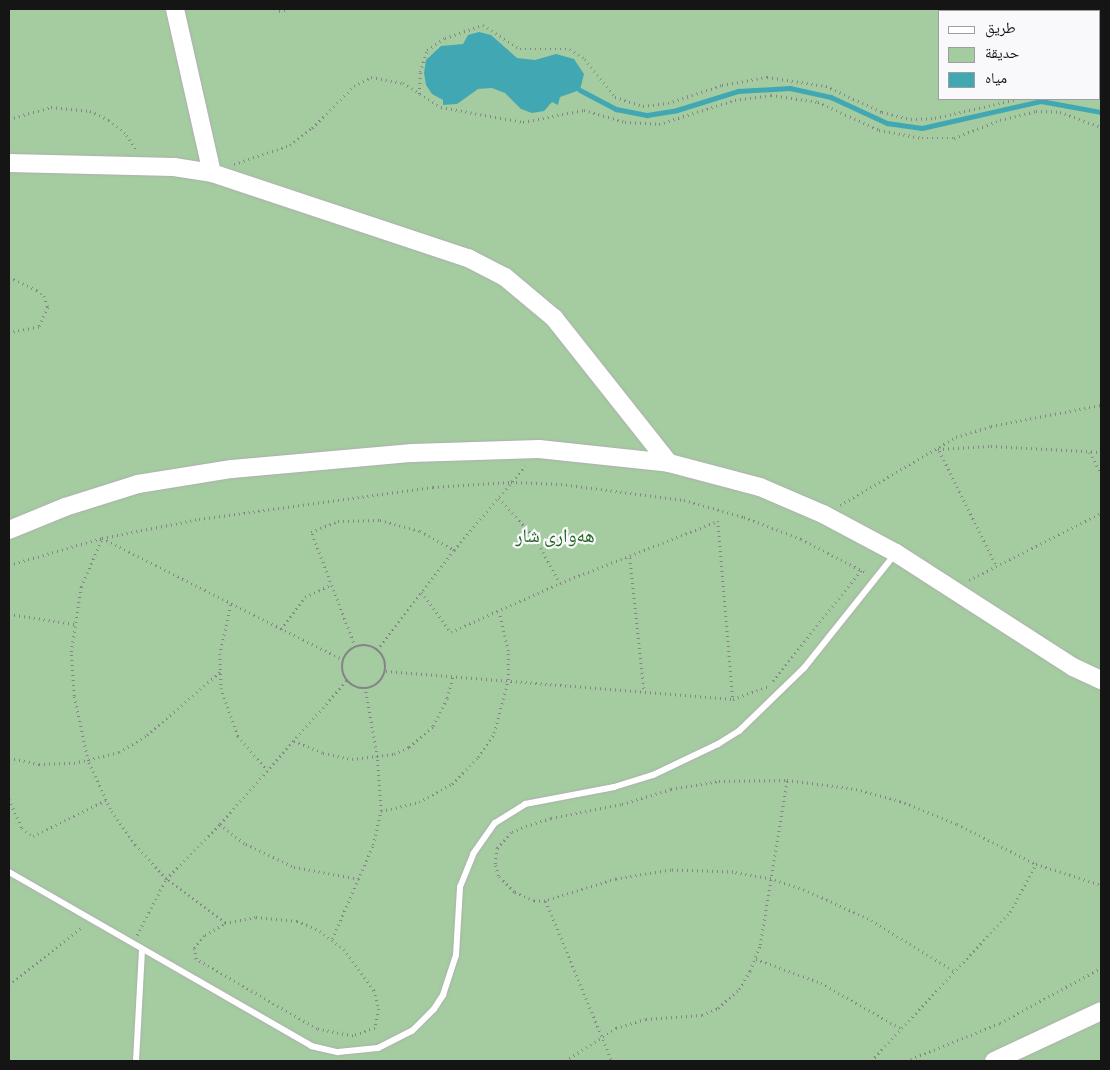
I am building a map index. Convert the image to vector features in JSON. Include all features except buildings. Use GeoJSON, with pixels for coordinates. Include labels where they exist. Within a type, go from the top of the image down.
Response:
{"type":"FeatureCollection","features":[{"type":"Feature","properties":{"kind":"street"},"geometry":{"type":"LineString","coordinates":[[175,9],[212,173]]}},
{"type":"Feature","properties":{"kind":"street"},"geometry":{"type":"LineString","coordinates":[[9,163],[174,166],[212,173],[468,258],[504,277],[554,318],[669,463]]}},
{"type":"Feature","properties":{"kind":"street"},"geometry":{"type":"LineString","coordinates":[[9,530],[65,507],[130,487],[232,468],[412,453],[539,449],[669,463],[760,487],[823,514],[896,552],[1066,663],[1101,680]]}},
{"type":"Feature","properties":{"kind":"street"},"geometry":{"type":"LineString","coordinates":[[994,1061],[1101,1011]]}},
{"type":"Feature","properties":{"kind":"lane"},"geometry":{"type":"LineString","coordinates":[[9,872],[142,951],[311,1046],[338,1052],[365,1051],[400,1039],[434,1009],[449,983],[456,955],[460,887],[473,854],[495,823],[525,804],[632,782],[670,768],[718,744],[759,714],[804,668],[896,552]]}},
{"type":"Feature","properties":{"kind":"lane"},"geometry":{"type":"LineString","coordinates":[[136,1061],[142,951]]}},
{"type":"Feature","properties":{"kind":"path"},"geometry":{"type":"LineString","coordinates":[[279,11],[288,9]]}},
{"type":"Feature","properties":{"kind":"path"},"geometry":{"type":"LineString","coordinates":[[419,94],[420,72],[427,50],[445,38],[483,25],[520,49],[570,50],[585,59],[615,97],[643,106],[668,103],[722,85],[768,77],[826,86],[882,112],[912,119],[935,118],[1013,100]]}},
{"type":"Feature","properties":{"kind":"path"},"geometry":{"type":"LineString","coordinates":[[212,173],[290,145],[364,79],[393,80],[441,108],[523,122],[584,110],[625,122],[658,124],[735,100],[772,95],[818,102],[879,130],[922,138],[954,138],[1000,120],[1036,111],[1060,112],[1101,127]]}},
{"type":"Feature","properties":{"kind":"path"},"geometry":{"type":"LineString","coordinates":[[9,120],[51,107],[98,114],[134,143],[137,165]]}},
{"type":"Feature","properties":{"kind":"path"},"geometry":{"type":"LineString","coordinates":[[9,277],[37,290],[44,296],[48,307],[39,327],[9,333]]}},
{"type":"Feature","properties":{"kind":"path"},"geometry":{"type":"LineString","coordinates":[[823,514],[956,438],[990,426],[1101,405]]}},
{"type":"Feature","properties":{"kind":"path"},"geometry":{"type":"LineString","coordinates":[[938,449],[991,446],[1101,452]]}},
{"type":"Feature","properties":{"kind":"path"},"geometry":{"type":"LineString","coordinates":[[938,449],[995,564]]}},
{"type":"Feature","properties":{"kind":"path"},"geometry":{"type":"LineString","coordinates":[[1090,452],[1101,474]]}},
{"type":"Feature","properties":{"kind":"path"},"geometry":{"type":"LineString","coordinates":[[377,650],[454,550],[511,482]]}},
{"type":"Feature","properties":{"kind":"path"},"geometry":{"type":"LineString","coordinates":[[9,565],[102,538],[199,519],[434,486],[511,482],[571,485],[684,500],[744,517],[801,539],[876,578]]}},
{"type":"Feature","properties":{"kind":"path"},"geometry":{"type":"LineString","coordinates":[[498,497],[536,539],[560,583]]}},
{"type":"Feature","properties":{"kind":"path"},"geometry":{"type":"LineString","coordinates":[[954,590],[995,564],[1101,513]]}},
{"type":"Feature","properties":{"kind":"path"},"geometry":{"type":"LineString","coordinates":[[355,647],[311,532],[325,525],[357,519],[394,523],[433,536],[454,550]]}},
{"type":"Feature","properties":{"kind":"path"},"geometry":{"type":"LineString","coordinates":[[422,592],[451,632],[560,583],[630,558],[718,521],[733,699]]}},
{"type":"Feature","properties":{"kind":"path"},"geometry":{"type":"LineString","coordinates":[[102,538],[343,660]]}},
{"type":"Feature","properties":{"kind":"path"},"geometry":{"type":"LineString","coordinates":[[102,538],[81,587],[74,624],[72,676],[88,761],[106,800],[136,845],[166,878],[225,923]]}},
{"type":"Feature","properties":{"kind":"path"},"geometry":{"type":"LineString","coordinates":[[630,558],[644,690]]}},
{"type":"Feature","properties":{"kind":"path"},"geometry":{"type":"LineString","coordinates":[[386,670],[644,690],[733,699],[766,688],[786,668],[860,570]]}},
{"type":"Feature","properties":{"kind":"path"},"geometry":{"type":"LineString","coordinates":[[281,629],[304,597],[331,585]]}},
{"type":"Feature","properties":{"kind":"path"},"geometry":{"type":"LineString","coordinates":[[232,605],[222,640],[220,672],[225,705],[238,736],[267,770]]}},
{"type":"Feature","properties":{"kind":"path"},"geometry":{"type":"LineString","coordinates":[[381,811],[419,802],[452,784],[466,771],[494,733],[508,680],[508,651],[499,612]]}},
{"type":"Feature","properties":{"kind":"path"},"geometry":{"type":"LineString","coordinates":[[9,614],[74,624]]}},
{"type":"Feature","properties":{"kind":"path"},"geometry":{"type":"LineString","coordinates":[[343,660],[355,647],[365,645],[377,650],[383,656],[386,670],[378,683],[366,688],[347,680]]}},
{"type":"Feature","properties":{"kind":"path"},"geometry":{"type":"LineString","coordinates":[[343,660],[347,680]]}},
{"type":"Feature","properties":{"kind":"path"},"geometry":{"type":"LineString","coordinates":[[9,758],[39,764],[88,761],[120,752],[138,742],[220,672]]}},
{"type":"Feature","properties":{"kind":"path"},"geometry":{"type":"LineString","coordinates":[[294,740],[337,757],[377,758],[409,747],[433,726],[447,698],[453,676]]}},
{"type":"Feature","properties":{"kind":"path"},"geometry":{"type":"LineString","coordinates":[[132,945],[166,878],[220,824],[347,680]]}},
{"type":"Feature","properties":{"kind":"path"},"geometry":{"type":"LineString","coordinates":[[332,939],[360,879],[381,811],[377,758],[366,688]]}},
{"type":"Feature","properties":{"kind":"path"},"geometry":{"type":"LineString","coordinates":[[565,1061],[603,1034],[646,1019],[711,1012],[739,989],[756,959],[787,780]]}},
{"type":"Feature","properties":{"kind":"path"},"geometry":{"type":"LineString","coordinates":[[953,971],[868,919],[804,890],[771,878],[733,872],[671,870],[616,879],[545,901],[522,897],[498,876],[494,864],[497,848],[512,832],[551,818],[622,804],[671,789],[719,781],[787,780],[863,791],[900,801],[957,824],[1036,864],[1101,885]]}},
{"type":"Feature","properties":{"kind":"path"},"geometry":{"type":"LineString","coordinates":[[9,799],[22,828],[33,836],[106,800]]}},
{"type":"Feature","properties":{"kind":"path"},"geometry":{"type":"LineString","coordinates":[[220,824],[246,844],[294,867],[360,879]]}},
{"type":"Feature","properties":{"kind":"path"},"geometry":{"type":"LineString","coordinates":[[870,1061],[1010,912],[1036,864]]}},
{"type":"Feature","properties":{"kind":"path"},"geometry":{"type":"LineString","coordinates":[[545,901],[603,1034],[612,1061]]}},
{"type":"Feature","properties":{"kind":"path"},"geometry":{"type":"LineString","coordinates":[[256,917],[283,917],[308,925],[332,939],[360,969],[378,1001],[377,1023],[362,1034],[341,1036],[317,1029],[199,962],[194,952],[196,944],[225,923],[256,917]]}},
{"type":"Feature","properties":{"kind":"path"},"geometry":{"type":"LineString","coordinates":[[9,985],[90,921]]}},
{"type":"Feature","properties":{"kind":"path"},"geometry":{"type":"LineString","coordinates":[[756,959],[821,983],[900,1028]]}},
{"type":"Feature","properties":{"kind":"path"},"geometry":{"type":"LineString","coordinates":[[906,1061],[1000,1023],[1101,968]]}},
{"type":"Feature","properties":{"kind":"green space","name":"هەواری شار"},"geometry":{"type":"Polygon","coordinates":[[[9,9],[1101,9],[1101,1061],[9,1061],[9,9]]]}},
{"type":"Feature","properties":{"kind":"water"},"geometry":{"type":"Polygon","coordinates":[[[479,32],[491,35],[517,58],[535,60],[556,54],[574,59],[584,74],[580,90],[560,97],[558,105],[552,102],[544,111],[532,113],[521,109],[505,93],[492,88],[478,89],[457,104],[443,105],[443,100],[432,94],[426,85],[424,73],[426,60],[441,46],[463,44],[468,35],[479,32]]]}},
{"type":"Feature","properties":{"kind":"waterway"},"geometry":{"type":"LineString","coordinates":[[580,90],[616,109],[647,115],[677,110],[738,91],[790,88],[831,97],[887,123],[922,128],[1041,101],[1101,112]]}}]}
